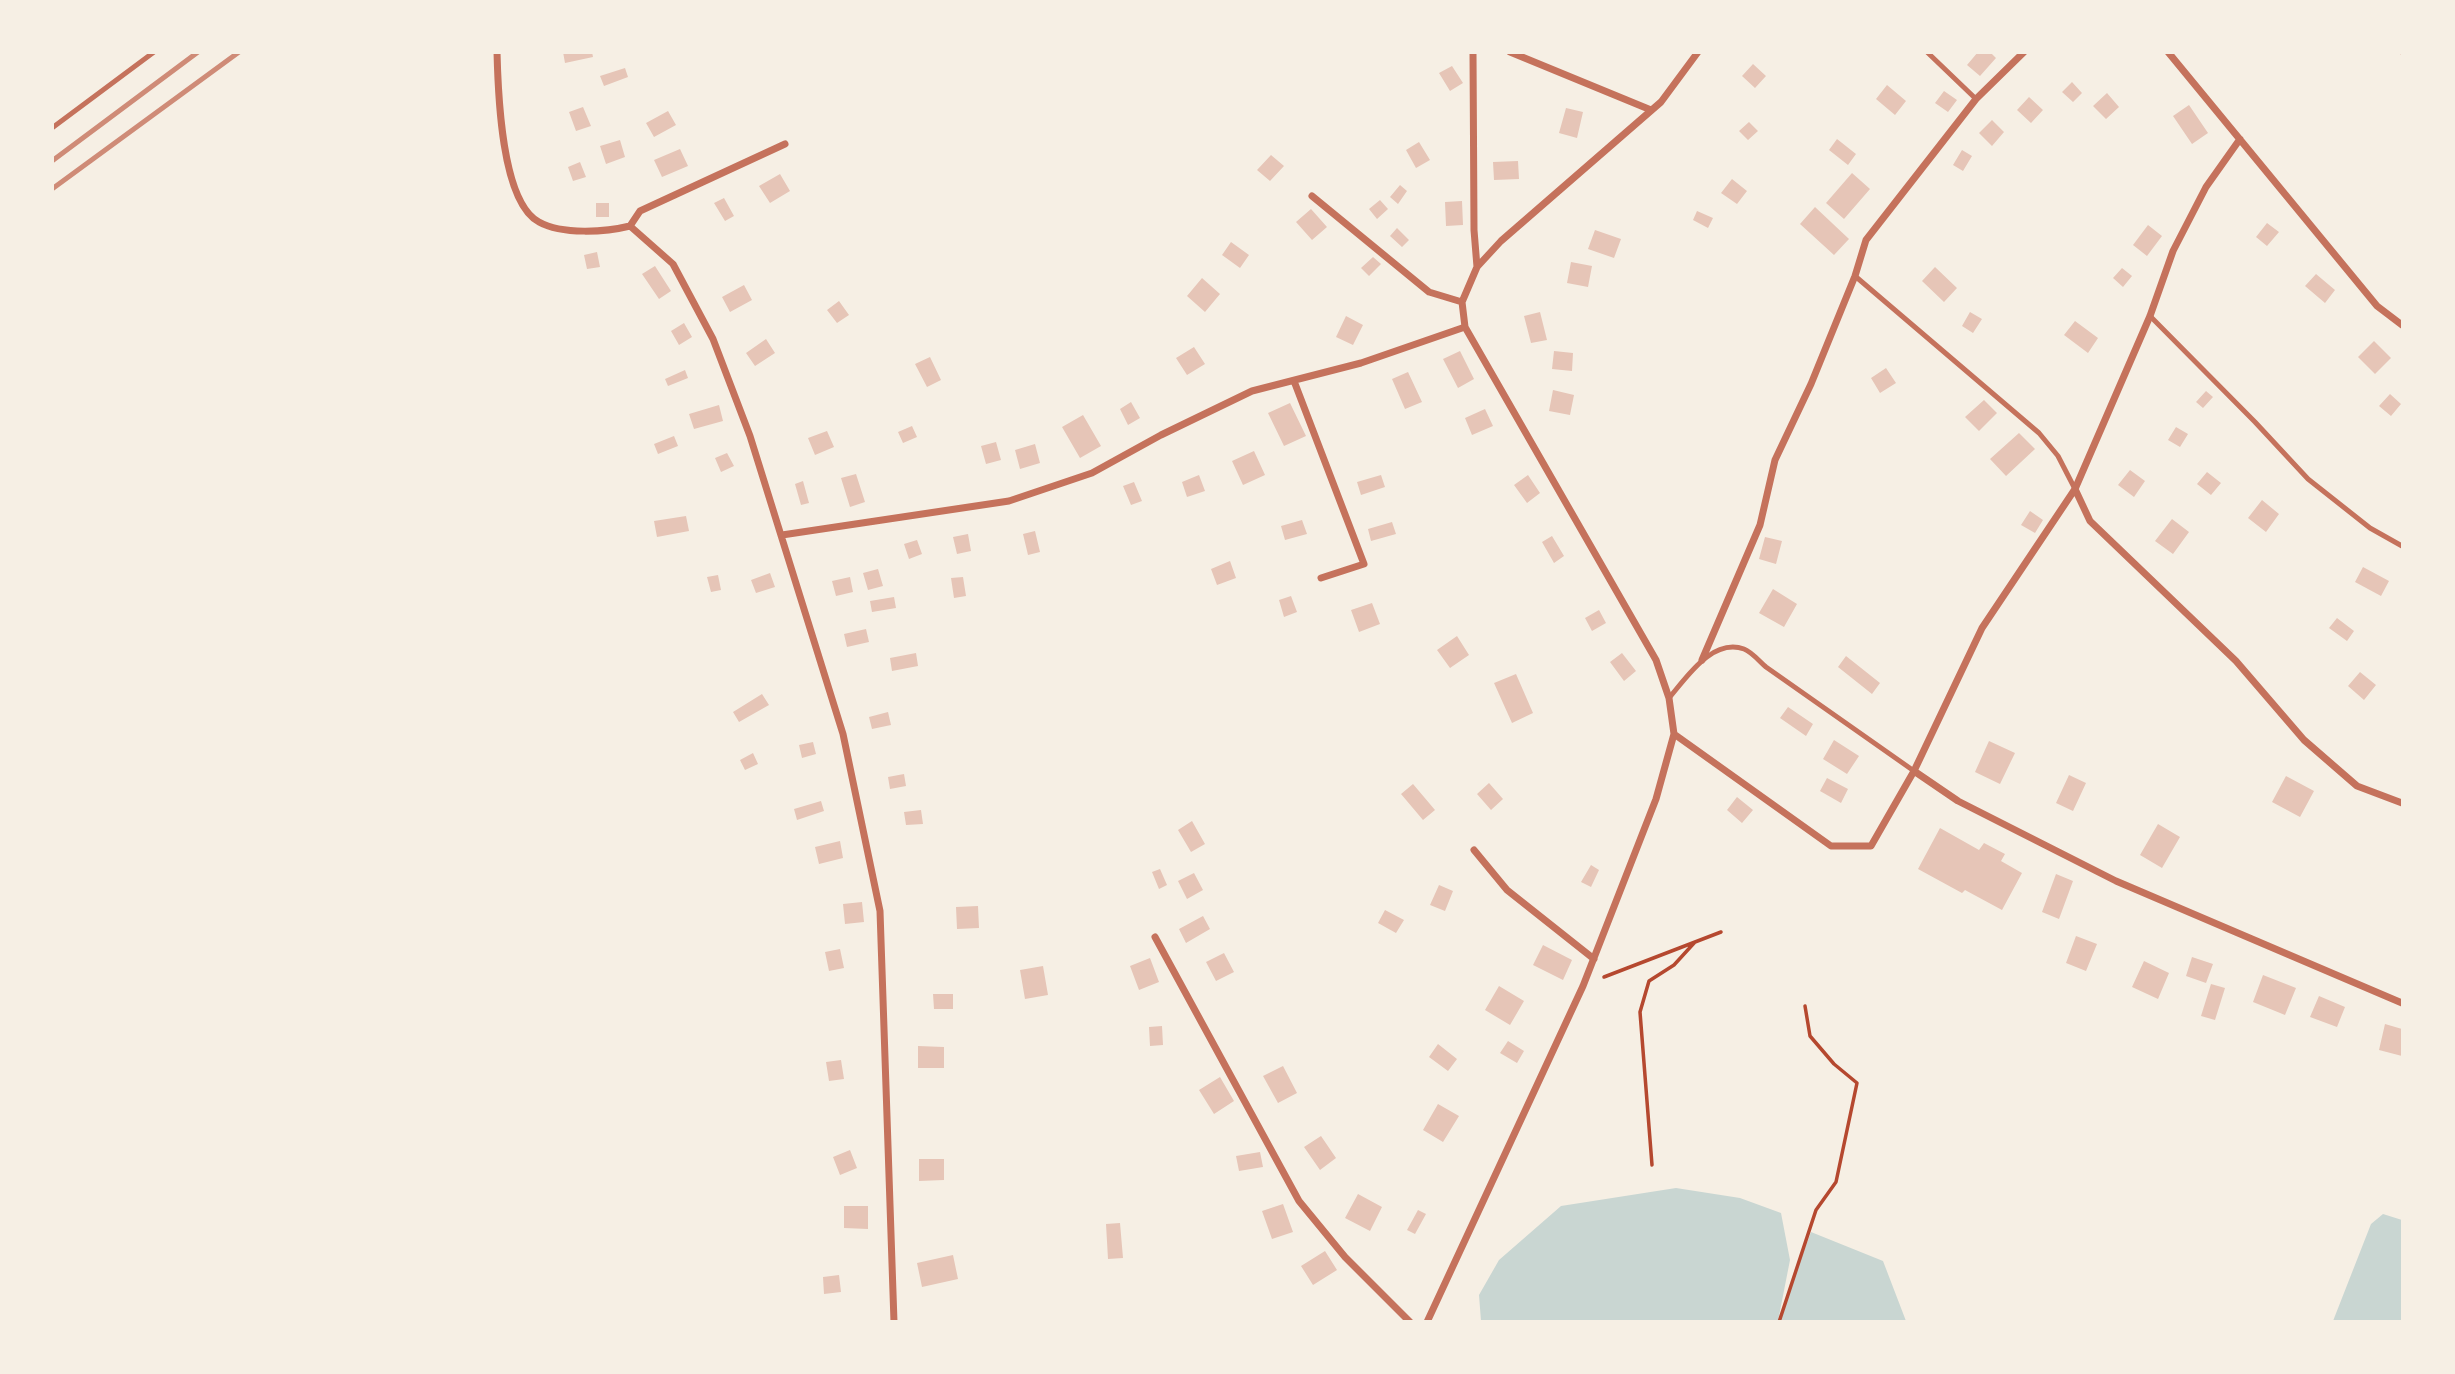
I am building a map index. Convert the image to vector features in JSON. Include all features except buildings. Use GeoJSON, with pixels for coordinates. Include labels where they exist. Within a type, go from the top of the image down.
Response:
{"type":"FeatureCollection","features":[{"type":"Feature","properties":{"kind":"street"},"geometry":{"type":"LineString","coordinates":[[497,52],[505,152],[517,194],[526,211],[539,222],[560,228],[608,232],[630,226],[640,211],[786,144]]}},
{"type":"Feature","properties":{"kind":"street"},"geometry":{"type":"LineString","coordinates":[[1473,52],[1474,230],[1477,267]]}},
{"type":"Feature","properties":{"kind":"street"},"geometry":{"type":"LineString","coordinates":[[1510,52],[1651,110]]}},
{"type":"Feature","properties":{"kind":"street"},"geometry":{"type":"LineString","coordinates":[[1427,1321],[1594,959],[1656,799],[1674,734],[1670,698],[1656,660],[1465,327],[1462,302],[1477,267],[1501,241],[1661,102],[1698,52]]}},
{"type":"Feature","properties":{"kind":"street"},"geometry":{"type":"LineString","coordinates":[[1702,660],[1760,525],[1775,460],[1811,384],[1855,276],[1866,240],[1976,99],[2024,52]]}},
{"type":"Feature","properties":{"kind":"street"},"geometry":{"type":"LineString","coordinates":[[2168,52],[2377,306],[2403,326]]}},
{"type":"Feature","properties":{"kind":"street"},"geometry":{"type":"LineString","coordinates":[[1674,734],[1830,846],[1871,846],[1914,771],[1982,628],[2074,489],[2150,316],[2174,251],[2206,187],[2240,139]]}},
{"type":"Feature","properties":{"kind":"street"},"geometry":{"type":"LineString","coordinates":[[1312,196],[1429,292],[1462,302]]}},
{"type":"Feature","properties":{"kind":"street"},"geometry":{"type":"LineString","coordinates":[[630,226],[673,264],[713,339],[750,436],[843,734],[880,911],[894,1321]]}},
{"type":"Feature","properties":{"kind":"street"},"geometry":{"type":"LineString","coordinates":[[782,535],[1009,501],[1092,472],[1252,391],[1361,363],[1465,327]]}},
{"type":"Feature","properties":{"kind":"street"},"geometry":{"type":"LineString","coordinates":[[1294,381],[1364,564],[1321,578]]}},
{"type":"Feature","properties":{"kind":"street"},"geometry":{"type":"LineString","coordinates":[[2074,489],[2090,522],[2236,661],[2304,740],[2357,786],[2403,803]]}},
{"type":"Feature","properties":{"kind":"street"},"geometry":{"type":"LineString","coordinates":[[1914,771],[1958,801],[2116,881],[2403,1003]]}},
{"type":"Feature","properties":{"kind":"street"},"geometry":{"type":"LineString","coordinates":[[1474,850],[1507,890],[1594,959]]}},
{"type":"Feature","properties":{"kind":"street"},"geometry":{"type":"LineString","coordinates":[[1155,937],[1299,1201],[1345,1257],[1410,1321]]}},
{"type":"Feature","properties":{"kind":"lane"},"geometry":{"type":"LineString","coordinates":[[52,128],[154,52]]}},
{"type":"Feature","properties":{"kind":"lane"},"geometry":{"type":"LineString","coordinates":[[1927,52],[1976,99]]}},
{"type":"Feature","properties":{"kind":"lane"},"geometry":{"type":"LineString","coordinates":[[1855,276],[2039,433],[2058,456],[2074,489]]}},
{"type":"Feature","properties":{"kind":"lane"},"geometry":{"type":"LineString","coordinates":[[2150,316],[2308,480],[2370,528],[2403,546]]}},
{"type":"Feature","properties":{"kind":"lane"},"geometry":{"type":"LineString","coordinates":[[1670,698],[1702,660],[1726,648],[1745,649],[1766,667],[1914,771]]}},
{"type":"Feature","properties":{"kind":"path"},"geometry":{"type":"LineString","coordinates":[[1604,977],[1721,932]]}},
{"type":"Feature","properties":{"kind":"path"},"geometry":{"type":"LineString","coordinates":[[1652,1165],[1640,1012],[1649,981],[1674,965],[1695,942]]}},
{"type":"Feature","properties":{"kind":"path"},"geometry":{"type":"LineString","coordinates":[[1779,1321],[1816,1210],[1836,1182],[1857,1083],[1834,1064],[1810,1036],[1805,1006]]}},
{"type":"Feature","properties":{"kind":"shaded area"},"geometry":{"type":"Polygon","coordinates":[[[1676,1188],[1740,1198],[1781,1213],[1790,1260],[1778,1321],[1481,1321],[1479,1295],[1499,1260],[1561,1206],[1676,1188]]]}},
{"type":"Feature","properties":{"kind":"shaded area"},"geometry":{"type":"Polygon","coordinates":[[[2383,1214],[2402,1220],[2402,1321],[2333,1321],[2371,1224],[2383,1214]]]}},
{"type":"Feature","properties":{"kind":"shaded area"},"geometry":{"type":"Polygon","coordinates":[[[1811,1232],[1883,1261],[1906,1321],[1778,1321],[1811,1232]]]}},
{"type":"Feature","properties":{"kind":"railway"},"geometry":{"type":"LineString","coordinates":[[52,161],[198,52]]}},
{"type":"Feature","properties":{"kind":"railway"},"geometry":{"type":"LineString","coordinates":[[52,189],[239,52]]}}]}
